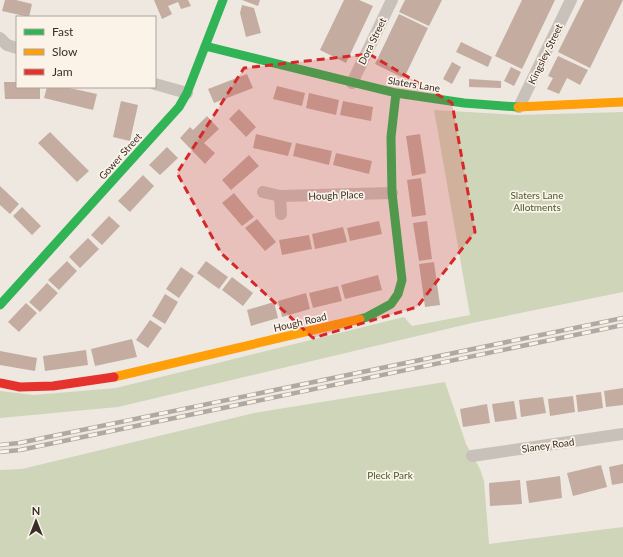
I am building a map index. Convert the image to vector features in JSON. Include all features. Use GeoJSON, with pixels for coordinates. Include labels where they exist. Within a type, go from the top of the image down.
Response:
{"type":"FeatureCollection","features":[{"type":"Feature","properties":{"kind":"street","name":"Gower Street"},"geometry":{"type":"LineString","coordinates":[[0,306],[179,107],[187,93],[224,0]]}},
{"type":"Feature","properties":{"kind":"street","name":"Dora Street"},"geometry":{"type":"LineString","coordinates":[[352,83],[392,0]]}},
{"type":"Feature","properties":{"kind":"street","name":"Kingsley Street"},"geometry":{"type":"LineString","coordinates":[[519,107],[571,0]]}},
{"type":"Feature","properties":{"kind":"street","name":"Slaters Lane"},"geometry":{"type":"LineString","coordinates":[[205,46],[396,93],[464,103],[519,107],[623,102]]}},
{"type":"Feature","properties":{"kind":"street"},"geometry":{"type":"LineString","coordinates":[[156,84],[187,93]]}},
{"type":"Feature","properties":{"kind":"street","name":"Hough Road"},"geometry":{"type":"LineString","coordinates":[[0,383],[20,387],[53,386],[114,377],[368,317],[391,305],[398,297],[401,289],[402,272],[392,193],[391,137],[396,93]]}},
{"type":"Feature","properties":{"kind":"street","name":"Hough Place"},"geometry":{"type":"LineString","coordinates":[[263,192],[280,196],[392,193]]}},
{"type":"Feature","properties":{"kind":"street"},"geometry":{"type":"LineString","coordinates":[[280,196],[281,214]]}},
{"type":"Feature","properties":{"kind":"street","name":"Slaney Road"},"geometry":{"type":"LineString","coordinates":[[472,456],[623,434]]}},
{"type":"Feature","properties":{"kind":"highlighted area"},"geometry":{"type":"Polygon","coordinates":[[[369,54],[452,103],[475,232],[417,307],[313,338],[221,253],[177,173],[244,68],[369,54]]]}},
{"type":"Feature","properties":{"kind":"green space","name":"Slaters Lane Allotments"},"geometry":{"type":"Polygon","coordinates":[[[434,110],[518,115],[623,112],[623,292],[472,323],[118,407],[0,418],[0,391],[34,395],[116,388],[404,317],[412,326],[470,315],[434,110]]]}},
{"type":"Feature","properties":{"kind":"green space","name":"Pleck Park"},"geometry":{"type":"Polygon","coordinates":[[[445,382],[466,444],[480,469],[484,481],[489,544],[623,527],[623,557],[0,557],[0,470],[22,469],[254,413],[445,382]]]}},
{"type":"Feature","properties":{"kind":"building"},"geometry":{"type":"Polygon","coordinates":[[[5,0],[16,0],[32,4],[29,16],[2,11],[5,0]]]}},
{"type":"Feature","properties":{"kind":"building"},"geometry":{"type":"Polygon","coordinates":[[[154,0],[188,0],[191,6],[181,9],[178,2],[168,6],[172,14],[162,19],[154,0]]]}},
{"type":"Feature","properties":{"kind":"building"},"geometry":{"type":"Polygon","coordinates":[[[242,0],[260,0],[258,6],[242,0]]]}},
{"type":"Feature","properties":{"kind":"building"},"geometry":{"type":"Polygon","coordinates":[[[344,0],[359,0],[373,6],[346,63],[320,50],[344,0]]]}},
{"type":"Feature","properties":{"kind":"building"},"geometry":{"type":"Polygon","coordinates":[[[405,0],[442,0],[429,26],[399,12],[405,0]]]}},
{"type":"Feature","properties":{"kind":"building"},"geometry":{"type":"Polygon","coordinates":[[[522,0],[555,0],[522,69],[495,56],[522,0]]]}},
{"type":"Feature","properties":{"kind":"building"},"geometry":{"type":"Polygon","coordinates":[[[584,0],[623,0],[590,68],[558,52],[584,0]]]}},
{"type":"Feature","properties":{"kind":"building"},"geometry":{"type":"Polygon","coordinates":[[[242,5],[254,8],[261,33],[246,37],[240,13],[242,5]]]}},
{"type":"Feature","properties":{"kind":"building"},"geometry":{"type":"Polygon","coordinates":[[[399,14],[428,28],[404,78],[375,64],[399,14]]]}},
{"type":"Feature","properties":{"kind":"building"},"geometry":{"type":"Polygon","coordinates":[[[461,42],[492,57],[488,67],[456,52],[461,42]]]}},
{"type":"Feature","properties":{"kind":"building"},"geometry":{"type":"Polygon","coordinates":[[[558,56],[588,70],[580,85],[567,78],[559,94],[547,89],[553,78],[548,76],[558,56]]]}},
{"type":"Feature","properties":{"kind":"building"},"geometry":{"type":"Polygon","coordinates":[[[452,62],[461,67],[452,84],[443,79],[452,62]]]}},
{"type":"Feature","properties":{"kind":"building"},"geometry":{"type":"Polygon","coordinates":[[[511,67],[521,72],[514,86],[504,81],[511,67]]]}},
{"type":"Feature","properties":{"kind":"building"},"geometry":{"type":"Polygon","coordinates":[[[247,74],[253,88],[214,103],[208,89],[247,74]]]}},
{"type":"Feature","properties":{"kind":"building"},"geometry":{"type":"Polygon","coordinates":[[[469,79],[501,81],[501,88],[469,87],[469,79]]]}},
{"type":"Feature","properties":{"kind":"building"},"geometry":{"type":"Polygon","coordinates":[[[4,82],[16,82],[16,88],[40,88],[40,99],[5,99],[4,82]]]}},
{"type":"Feature","properties":{"kind":"building"},"geometry":{"type":"Polygon","coordinates":[[[277,86],[305,93],[302,106],[273,99],[277,86]]]}},
{"type":"Feature","properties":{"kind":"building"},"geometry":{"type":"Polygon","coordinates":[[[47,88],[70,88],[97,94],[93,110],[44,98],[47,88]]]}},
{"type":"Feature","properties":{"kind":"building"},"geometry":{"type":"Polygon","coordinates":[[[309,93],[339,100],[336,115],[306,108],[309,93]]]}},
{"type":"Feature","properties":{"kind":"building"},"geometry":{"type":"Polygon","coordinates":[[[121,101],[138,105],[130,141],[113,137],[121,101]]]}},
{"type":"Feature","properties":{"kind":"building"},"geometry":{"type":"Polygon","coordinates":[[[343,101],[373,107],[371,121],[340,115],[343,101]]]}},
{"type":"Feature","properties":{"kind":"building"},"geometry":{"type":"Polygon","coordinates":[[[239,109],[256,127],[246,137],[229,119],[239,109]]]}},
{"type":"Feature","properties":{"kind":"building"},"geometry":{"type":"Polygon","coordinates":[[[207,116],[219,129],[204,143],[215,153],[205,164],[180,138],[190,127],[193,130],[207,116]]]}},
{"type":"Feature","properties":{"kind":"building"},"geometry":{"type":"Polygon","coordinates":[[[50,132],[89,171],[77,182],[38,143],[50,132]]]}},
{"type":"Feature","properties":{"kind":"building"},"geometry":{"type":"Polygon","coordinates":[[[256,134],[292,143],[288,156],[253,148],[256,134]]]}},
{"type":"Feature","properties":{"kind":"building"},"geometry":{"type":"Polygon","coordinates":[[[420,134],[426,173],[412,176],[406,136],[420,134]]]}},
{"type":"Feature","properties":{"kind":"building"},"geometry":{"type":"Polygon","coordinates":[[[296,143],[332,151],[329,165],[293,156],[296,143]]]}},
{"type":"Feature","properties":{"kind":"building"},"geometry":{"type":"Polygon","coordinates":[[[167,147],[178,158],[160,175],[149,165],[167,147]]]}},
{"type":"Feature","properties":{"kind":"building"},"geometry":{"type":"Polygon","coordinates":[[[336,153],[372,161],[369,174],[333,165],[336,153]]]}},
{"type":"Feature","properties":{"kind":"building"},"geometry":{"type":"Polygon","coordinates":[[[249,155],[259,166],[231,190],[222,180],[249,155]]]}},
{"type":"Feature","properties":{"kind":"building"},"geometry":{"type":"Polygon","coordinates":[[[143,175],[154,186],[130,212],[118,201],[143,175]]]}},
{"type":"Feature","properties":{"kind":"building"},"geometry":{"type":"Polygon","coordinates":[[[421,178],[426,215],[412,217],[407,180],[421,178]]]}},
{"type":"Feature","properties":{"kind":"building"},"geometry":{"type":"Polygon","coordinates":[[[0,186],[19,204],[10,214],[0,205],[0,186]]]}},
{"type":"Feature","properties":{"kind":"building"},"geometry":{"type":"Polygon","coordinates":[[[234,193],[254,217],[242,226],[222,203],[234,193]]]}},
{"type":"Feature","properties":{"kind":"building"},"geometry":{"type":"Polygon","coordinates":[[[22,207],[41,226],[32,235],[13,216],[22,207]]]}},
{"type":"Feature","properties":{"kind":"building"},"geometry":{"type":"Polygon","coordinates":[[[109,216],[120,226],[102,245],[91,235],[109,216]]]}},
{"type":"Feature","properties":{"kind":"building"},"geometry":{"type":"Polygon","coordinates":[[[257,219],[276,242],[265,251],[245,228],[257,219]]]}},
{"type":"Feature","properties":{"kind":"building"},"geometry":{"type":"Polygon","coordinates":[[[379,221],[382,234],[350,241],[347,228],[379,221]]]}},
{"type":"Feature","properties":{"kind":"building"},"geometry":{"type":"Polygon","coordinates":[[[427,221],[432,259],[419,261],[413,223],[427,221]]]}},
{"type":"Feature","properties":{"kind":"building"},"geometry":{"type":"Polygon","coordinates":[[[343,227],[347,242],[315,249],[312,234],[343,227]]]}},
{"type":"Feature","properties":{"kind":"building"},"geometry":{"type":"Polygon","coordinates":[[[309,235],[312,249],[282,255],[279,240],[309,235]]]}},
{"type":"Feature","properties":{"kind":"building"},"geometry":{"type":"Polygon","coordinates":[[[88,238],[99,249],[80,268],[69,257],[88,238]]]}},
{"type":"Feature","properties":{"kind":"building"},"geometry":{"type":"Polygon","coordinates":[[[67,261],[77,271],[59,290],[48,280],[67,261]]]}},
{"type":"Feature","properties":{"kind":"building"},"geometry":{"type":"Polygon","coordinates":[[[206,261],[228,277],[219,289],[197,273],[206,261]]]}},
{"type":"Feature","properties":{"kind":"building"},"geometry":{"type":"Polygon","coordinates":[[[434,262],[440,305],[425,307],[419,264],[434,262]]]}},
{"type":"Feature","properties":{"kind":"building"},"geometry":{"type":"Polygon","coordinates":[[[181,267],[194,276],[179,298],[166,289],[181,267]]]}},
{"type":"Feature","properties":{"kind":"building"},"geometry":{"type":"Polygon","coordinates":[[[378,275],[382,290],[345,299],[341,285],[378,275]]]}},
{"type":"Feature","properties":{"kind":"building"},"geometry":{"type":"Polygon","coordinates":[[[232,277],[253,293],[243,306],[222,290],[232,277]]]}},
{"type":"Feature","properties":{"kind":"building"},"geometry":{"type":"Polygon","coordinates":[[[47,283],[58,293],[40,312],[29,302],[47,283]]]}},
{"type":"Feature","properties":{"kind":"building"},"geometry":{"type":"Polygon","coordinates":[[[338,286],[342,301],[313,308],[309,293],[338,286]]]}},
{"type":"Feature","properties":{"kind":"building"},"geometry":{"type":"Polygon","coordinates":[[[306,293],[310,309],[282,317],[278,301],[306,293]]]}},
{"type":"Feature","properties":{"kind":"building"},"geometry":{"type":"Polygon","coordinates":[[[165,294],[178,302],[165,324],[152,316],[165,294]]]}},
{"type":"Feature","properties":{"kind":"building"},"geometry":{"type":"Polygon","coordinates":[[[274,302],[278,318],[251,326],[247,310],[274,302]]]}},
{"type":"Feature","properties":{"kind":"building"},"geometry":{"type":"Polygon","coordinates":[[[26,303],[37,313],[19,332],[8,322],[26,303]]]}},
{"type":"Feature","properties":{"kind":"building"},"geometry":{"type":"Polygon","coordinates":[[[150,320],[162,328],[148,348],[136,340],[150,320]]]}},
{"type":"Feature","properties":{"kind":"building"},"geometry":{"type":"Polygon","coordinates":[[[132,339],[137,357],[95,366],[91,349],[132,339]]]}},
{"type":"Feature","properties":{"kind":"building"},"geometry":{"type":"Polygon","coordinates":[[[86,350],[88,365],[45,371],[43,356],[86,350]]]}},
{"type":"Feature","properties":{"kind":"building"},"geometry":{"type":"Polygon","coordinates":[[[0,351],[37,358],[35,371],[0,365],[0,351]]]}},
{"type":"Feature","properties":{"kind":"building"},"geometry":{"type":"Polygon","coordinates":[[[623,388],[623,405],[606,407],[604,391],[623,388]]]}},
{"type":"Feature","properties":{"kind":"building"},"geometry":{"type":"Polygon","coordinates":[[[601,392],[603,408],[578,412],[576,395],[601,392]]]}},
{"type":"Feature","properties":{"kind":"building"},"geometry":{"type":"Polygon","coordinates":[[[573,396],[575,412],[550,416],[548,399],[573,396]]]}},
{"type":"Feature","properties":{"kind":"building"},"geometry":{"type":"Polygon","coordinates":[[[543,397],[546,413],[521,417],[519,400],[543,397]]]}},
{"type":"Feature","properties":{"kind":"building"},"geometry":{"type":"Polygon","coordinates":[[[514,401],[517,419],[495,422],[492,404],[514,401]]]}},
{"type":"Feature","properties":{"kind":"building"},"geometry":{"type":"Polygon","coordinates":[[[487,404],[490,423],[463,427],[460,409],[487,404]]]}},
{"type":"Feature","properties":{"kind":"building"},"geometry":{"type":"Polygon","coordinates":[[[623,464],[623,483],[612,485],[609,467],[623,464]]]}},
{"type":"Feature","properties":{"kind":"building"},"geometry":{"type":"Polygon","coordinates":[[[601,465],[607,487],[573,496],[567,473],[601,465]]]}},
{"type":"Feature","properties":{"kind":"building"},"geometry":{"type":"Polygon","coordinates":[[[560,476],[562,498],[529,503],[526,481],[560,476]]]}},
{"type":"Feature","properties":{"kind":"building"},"geometry":{"type":"Polygon","coordinates":[[[520,480],[522,504],[490,506],[489,483],[520,480]]]}},
{"type":"Feature","properties":{"kind":"railway"},"geometry":{"type":"LineString","coordinates":[[0,445],[19,443],[623,318]]}},
{"type":"Feature","properties":{"kind":"railway"},"geometry":{"type":"LineString","coordinates":[[0,452],[20,450],[623,325]]}},
{"type":"Feature","properties":{"kind":"traffic: fast"},"geometry":{"type":"LineString","coordinates":[[0,305],[179,107],[187,93],[223,0]]}},
{"type":"Feature","properties":{"kind":"traffic: fast"},"geometry":{"type":"LineString","coordinates":[[205,46],[396,93],[464,103],[518,107]]}},
{"type":"Feature","properties":{"kind":"traffic: fast"},"geometry":{"type":"LineString","coordinates":[[360,319],[367,317],[391,304],[398,294],[402,280],[392,193],[391,137],[396,93]]}},
{"type":"Feature","properties":{"kind":"traffic: slow"},"geometry":{"type":"LineString","coordinates":[[518,107],[623,102]]}},
{"type":"Feature","properties":{"kind":"traffic: slow"},"geometry":{"type":"LineString","coordinates":[[114,377],[360,319]]}},
{"type":"Feature","properties":{"kind":"traffic: jam"},"geometry":{"type":"LineString","coordinates":[[0,383],[20,387],[53,386],[114,377]]}}]}
